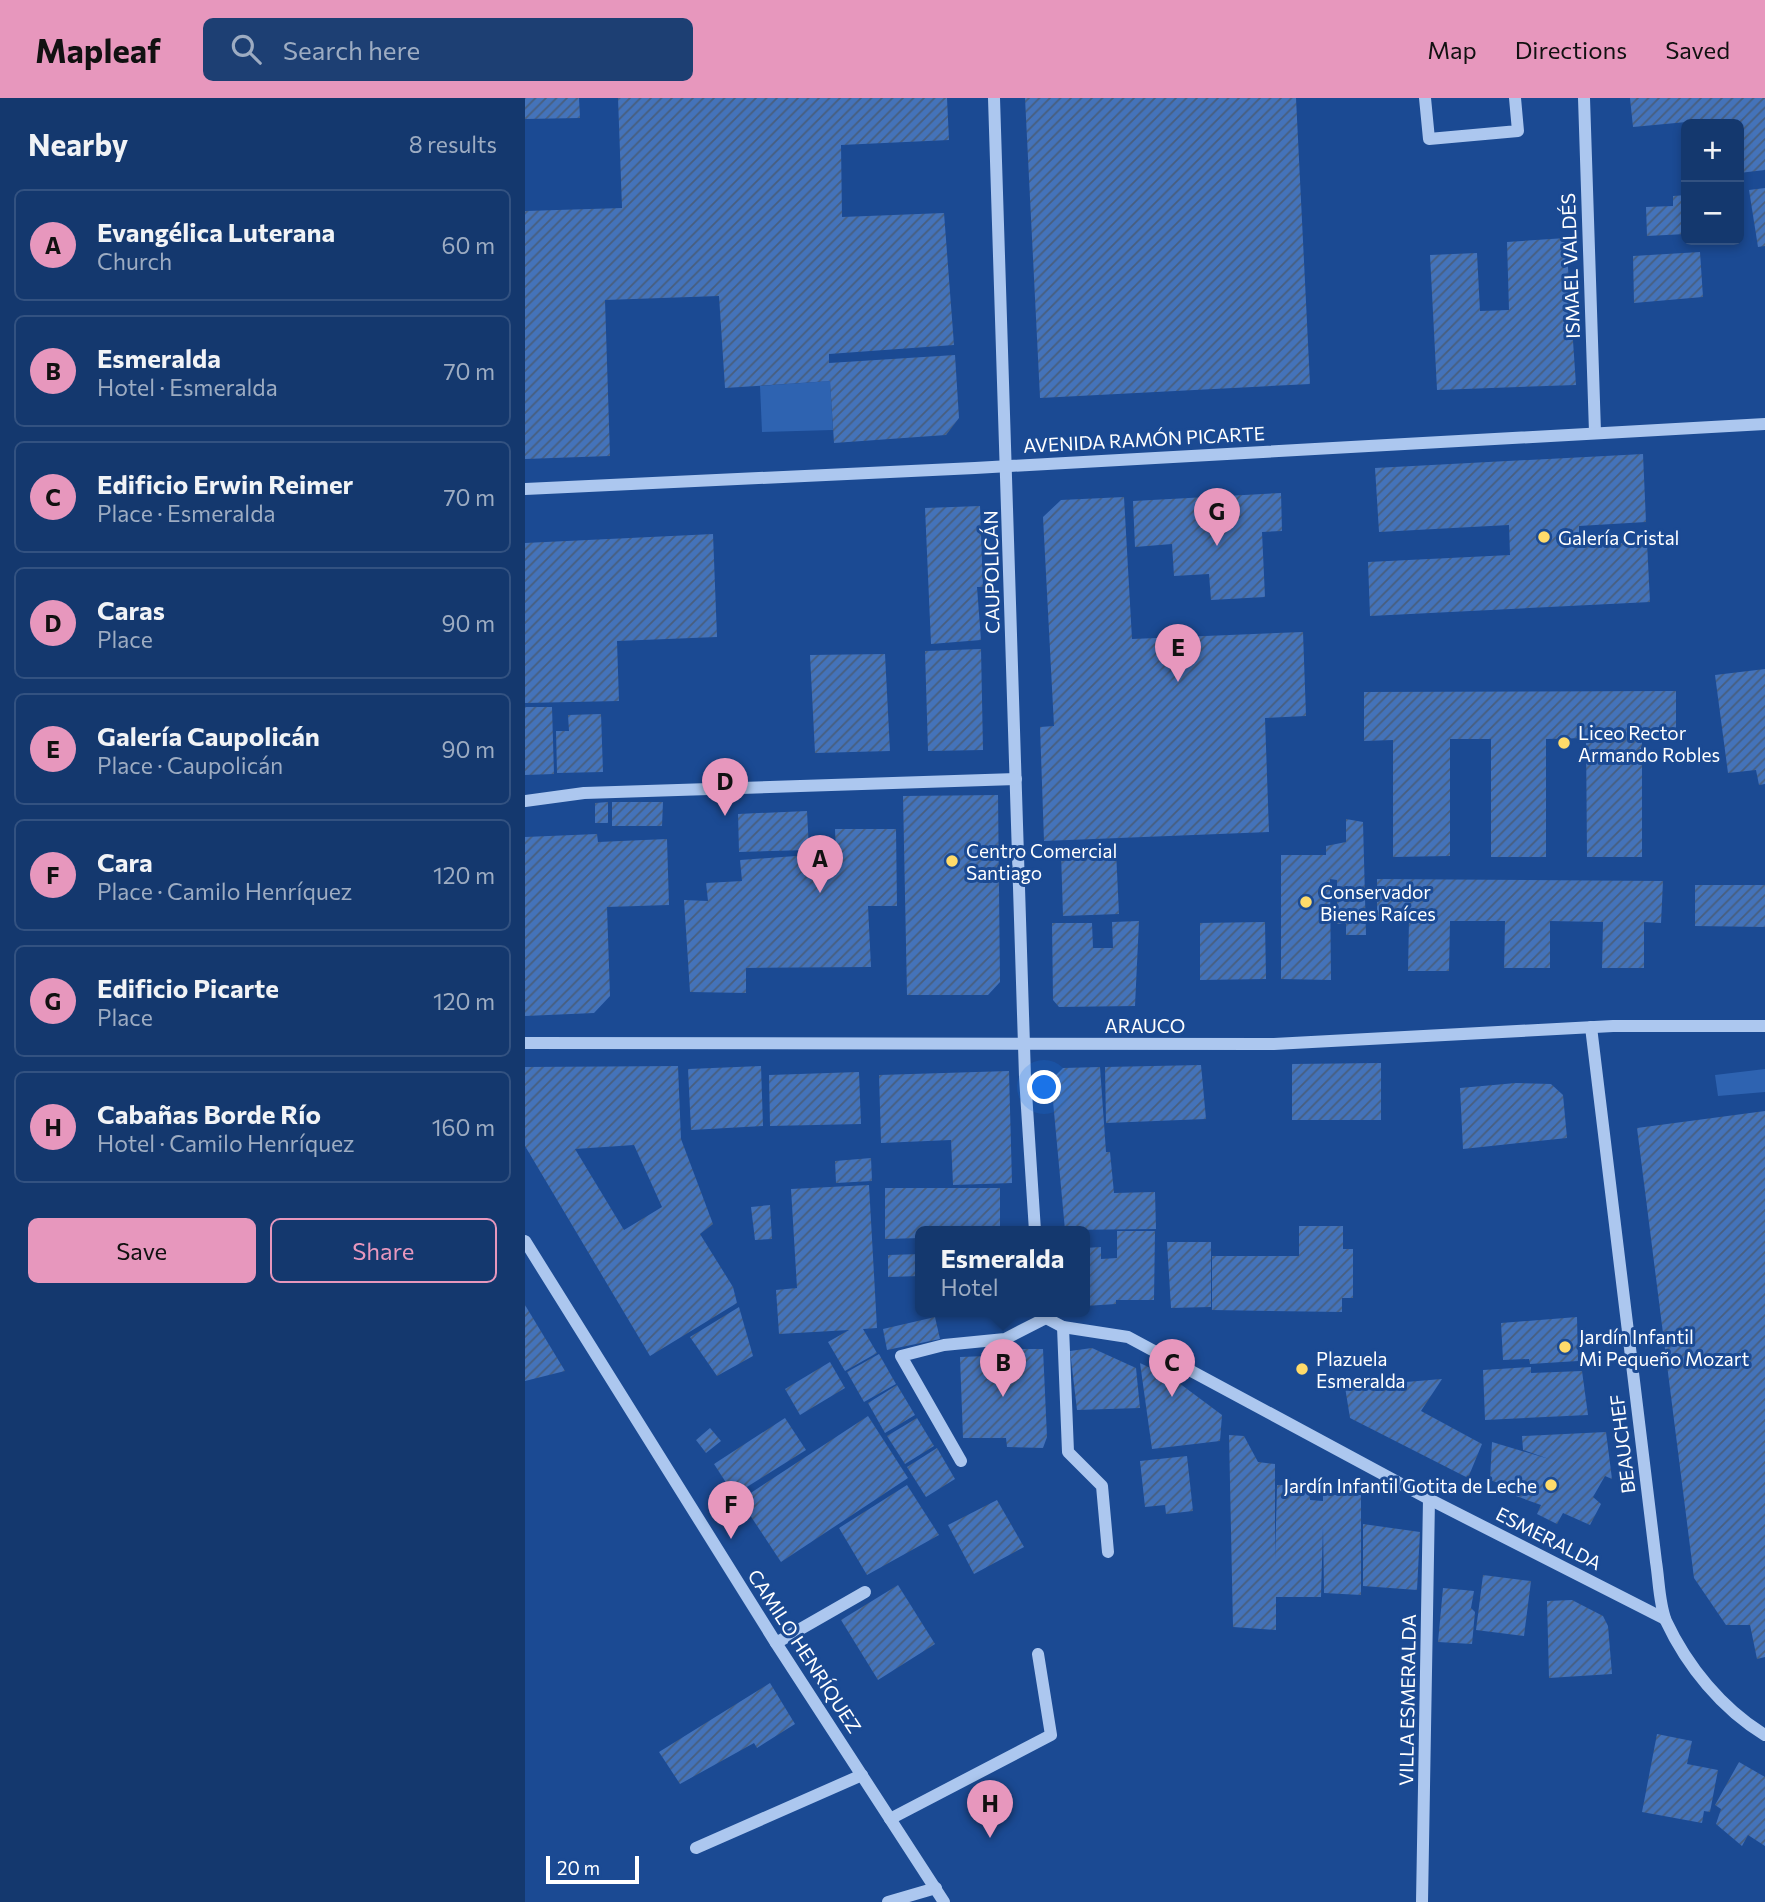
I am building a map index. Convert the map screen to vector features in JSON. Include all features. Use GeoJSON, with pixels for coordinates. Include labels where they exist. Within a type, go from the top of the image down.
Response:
{"type":"FeatureCollection","features":[{"type":"Feature","properties":{"kind":"street","name":"CAUPOLICÁN"},"geometry":{"type":"LineString","coordinates":[[995,98],[1024,1044]]}},
{"type":"Feature","properties":{"kind":"street"},"geometry":{"type":"LineString","coordinates":[[1425,98],[1429,139],[1518,131],[1515,98]]}},
{"type":"Feature","properties":{"kind":"street","name":"ISMAEL VALDÉS"},"geometry":{"type":"LineString","coordinates":[[1584,98],[1595,432]]}},
{"type":"Feature","properties":{"kind":"street","name":"AVENIDA RAMÓN PICARTE"},"geometry":{"type":"LineString","coordinates":[[525,489],[1007,466],[1765,424]]}},
{"type":"Feature","properties":{"kind":"street"},"geometry":{"type":"LineString","coordinates":[[525,801],[584,793],[1016,779]]}},
{"type":"Feature","properties":{"kind":"street","name":"ARAUCO"},"geometry":{"type":"LineString","coordinates":[[525,1043],[1274,1044],[1591,1027],[1765,1026]]}},
{"type":"Feature","properties":{"kind":"street","name":"BEAUCHEF"},"geometry":{"type":"LineString","coordinates":[[1591,1027],[1654,1548],[1665,1619],[1712,1692],[1745,1723],[1765,1735]]}},
{"type":"Feature","properties":{"kind":"street"},"geometry":{"type":"LineString","coordinates":[[1024,1044],[1035,1226]]}},
{"type":"Feature","properties":{"kind":"street","name":"CAMILO HENRÍQUEZ"},"geometry":{"type":"LineString","coordinates":[[525,1241],[776,1643],[944,1902]]}},
{"type":"Feature","properties":{"kind":"street"},"geometry":{"type":"LineString","coordinates":[[961,1461],[901,1356],[944,1345],[1005,1339],[1041,1317]]}},
{"type":"Feature","properties":{"kind":"street","name":"ESMERALDA"},"geometry":{"type":"LineString","coordinates":[[1047,1317],[1063,1327],[1129,1337],[1429,1499],[1665,1619]]}},
{"type":"Feature","properties":{"kind":"street"},"geometry":{"type":"LineString","coordinates":[[1063,1327],[1068,1452],[1102,1486],[1108,1552]]}},
{"type":"Feature","properties":{"kind":"street","name":"VILLA ESMERALDA"},"geometry":{"type":"LineString","coordinates":[[1422,1902],[1429,1499]]}},
{"type":"Feature","properties":{"kind":"street"},"geometry":{"type":"LineString","coordinates":[[776,1643],[865,1592]]}},
{"type":"Feature","properties":{"kind":"street"},"geometry":{"type":"LineString","coordinates":[[890,1819],[1051,1735],[1038,1654]]}},
{"type":"Feature","properties":{"kind":"street"},"geometry":{"type":"LineString","coordinates":[[695,1848],[862,1775]]}},
{"type":"Feature","properties":{"kind":"street"},"geometry":{"type":"LineString","coordinates":[[888,1902],[936,1888]]}},
{"type":"Feature","properties":{"kind":"shaded area"},"geometry":{"type":"Polygon","coordinates":[[[830,381],[833,430],[762,432],[760,386],[830,381]]]}},
{"type":"Feature","properties":{"kind":"shaded area"},"geometry":{"type":"Polygon","coordinates":[[[1765,1069],[1765,1092],[1718,1096],[1715,1075],[1765,1069]]]}},
{"type":"Feature","properties":{"kind":"building"},"geometry":{"type":"Polygon","coordinates":[[[525,98],[579,98],[580,118],[525,119],[525,98]]]}},
{"type":"Feature","properties":{"kind":"building"},"geometry":{"type":"Polygon","coordinates":[[[618,98],[947,98],[949,140],[841,145],[842,217],[944,213],[954,345],[829,354],[829,363],[955,355],[959,418],[946,435],[834,443],[830,381],[725,388],[719,296],[605,300],[610,456],[525,459],[525,211],[622,208],[618,98]]]}},
{"type":"Feature","properties":{"kind":"building"},"geometry":{"type":"Polygon","coordinates":[[[1025,98],[1296,98],[1310,384],[1040,398],[1025,98]]]}},
{"type":"Feature","properties":{"kind":"building"},"geometry":{"type":"Polygon","coordinates":[[[1630,98],[1765,98],[1765,170],[1744,172],[1744,119],[1681,119],[1681,122],[1633,127],[1630,98]]]}},
{"type":"Feature","properties":{"kind":"building"},"geometry":{"type":"Polygon","coordinates":[[[1765,188],[1765,246],[1758,247],[1749,190],[1765,188]]]}},
{"type":"Feature","properties":{"kind":"building"},"geometry":{"type":"Polygon","coordinates":[[[1681,195],[1681,234],[1647,236],[1646,207],[1673,206],[1673,196],[1681,195]]]}},
{"type":"Feature","properties":{"kind":"building"},"geometry":{"type":"Polygon","coordinates":[[[1566,238],[1576,385],[1437,390],[1430,255],[1477,253],[1480,311],[1509,310],[1507,242],[1566,238]]]}},
{"type":"Feature","properties":{"kind":"building"},"geometry":{"type":"Polygon","coordinates":[[[1700,252],[1703,297],[1634,303],[1633,256],[1700,252]]]}},
{"type":"Feature","properties":{"kind":"building","name":"Galería Cristal"},"geometry":{"type":"Polygon","coordinates":[[[1643,454],[1646,522],[1579,526],[1579,545],[1647,542],[1650,602],[1370,616],[1368,562],[1510,555],[1509,525],[1379,532],[1375,468],[1643,454]]]}},
{"type":"Feature","properties":{"kind":"building"},"geometry":{"type":"Polygon","coordinates":[[[1281,493],[1282,531],[1262,532],[1265,597],[1211,600],[1209,574],[1174,576],[1172,544],[1135,547],[1133,501],[1281,493]]]}},
{"type":"Feature","properties":{"kind":"building"},"geometry":{"type":"Polygon","coordinates":[[[1124,497],[1132,639],[1303,632],[1306,716],[1265,718],[1269,832],[1044,841],[1040,727],[1054,726],[1043,517],[1061,500],[1124,497]]]}},
{"type":"Feature","properties":{"kind":"building"},"geometry":{"type":"Polygon","coordinates":[[[980,506],[983,587],[977,587],[981,640],[931,644],[925,508],[980,506]]]}},
{"type":"Feature","properties":{"kind":"building"},"geometry":{"type":"Polygon","coordinates":[[[713,534],[717,637],[617,641],[619,701],[525,703],[525,543],[713,534]]]}},
{"type":"Feature","properties":{"kind":"building"},"geometry":{"type":"Polygon","coordinates":[[[981,649],[983,750],[928,751],[925,651],[981,649]]]}},
{"type":"Feature","properties":{"kind":"building"},"geometry":{"type":"Polygon","coordinates":[[[885,654],[890,751],[815,753],[810,655],[885,654]]]}},
{"type":"Feature","properties":{"kind":"building"},"geometry":{"type":"Polygon","coordinates":[[[1765,669],[1765,784],[1759,785],[1756,770],[1728,773],[1715,675],[1765,669]]]}},
{"type":"Feature","properties":{"kind":"building"},"geometry":{"type":"Polygon","coordinates":[[[1676,691],[1676,738],[1642,738],[1642,857],[1587,857],[1586,738],[1546,739],[1546,857],[1491,857],[1491,739],[1450,739],[1450,856],[1393,857],[1393,740],[1364,741],[1364,692],[1676,691]]]}},
{"type":"Feature","properties":{"kind":"building"},"geometry":{"type":"Polygon","coordinates":[[[525,707],[552,707],[554,774],[525,775],[525,707]]]}},
{"type":"Feature","properties":{"kind":"building"},"geometry":{"type":"Polygon","coordinates":[[[601,714],[603,772],[557,773],[556,731],[569,731],[568,715],[601,714]]]}},
{"type":"Feature","properties":{"kind":"building","name":"Centro Comercial Santiago"},"geometry":{"type":"Polygon","coordinates":[[[998,795],[1000,982],[988,995],[907,995],[903,796],[998,795]]]}},
{"type":"Feature","properties":{"kind":"building"},"geometry":{"type":"Polygon","coordinates":[[[608,802],[608,823],[595,823],[595,803],[608,802]]]}},
{"type":"Feature","properties":{"kind":"building"},"geometry":{"type":"Polygon","coordinates":[[[612,802],[663,802],[662,826],[612,826],[612,802]]]}},
{"type":"Feature","properties":{"kind":"building"},"geometry":{"type":"Polygon","coordinates":[[[807,811],[809,850],[739,852],[738,814],[807,811]]]}},
{"type":"Feature","properties":{"kind":"building","name":"Conservador Bienes Raíces"},"geometry":{"type":"Polygon","coordinates":[[[1346,819],[1363,822],[1366,935],[1346,935],[1346,924],[1337,924],[1337,880],[1330,879],[1331,980],[1281,979],[1281,855],[1326,855],[1326,846],[1346,842],[1346,819]]]}},
{"type":"Feature","properties":{"kind":"building"},"geometry":{"type":"Polygon","coordinates":[[[835,829],[896,829],[897,906],[868,906],[871,967],[746,968],[746,993],[690,992],[684,900],[708,901],[706,883],[742,881],[740,860],[836,853],[835,829]]]}},
{"type":"Feature","properties":{"kind":"building"},"geometry":{"type":"Polygon","coordinates":[[[597,834],[598,842],[667,839],[669,905],[607,907],[610,996],[594,1013],[525,1016],[525,837],[597,834]]]}},
{"type":"Feature","properties":{"kind":"building"},"geometry":{"type":"Polygon","coordinates":[[[1116,851],[1119,914],[1063,916],[1061,853],[1116,851]]]}},
{"type":"Feature","properties":{"kind":"building"},"geometry":{"type":"Polygon","coordinates":[[[1377,879],[1663,881],[1661,923],[1644,922],[1644,968],[1602,968],[1603,922],[1550,921],[1550,968],[1504,968],[1505,921],[1450,921],[1449,971],[1408,971],[1409,920],[1377,920],[1377,879]]]}},
{"type":"Feature","properties":{"kind":"building"},"geometry":{"type":"Polygon","coordinates":[[[1695,885],[1765,885],[1765,927],[1695,926],[1695,885]]]}},
{"type":"Feature","properties":{"kind":"building"},"geometry":{"type":"Polygon","coordinates":[[[1139,921],[1135,1006],[1059,1007],[1053,1000],[1052,923],[1092,923],[1093,948],[1113,948],[1112,922],[1139,921]]]}},
{"type":"Feature","properties":{"kind":"building"},"geometry":{"type":"Polygon","coordinates":[[[1265,922],[1266,979],[1200,980],[1200,923],[1265,922]]]}},
{"type":"Feature","properties":{"kind":"building"},"geometry":{"type":"Polygon","coordinates":[[[1381,1063],[1381,1120],[1292,1120],[1292,1064],[1381,1063]]]}},
{"type":"Feature","properties":{"kind":"building"},"geometry":{"type":"Polygon","coordinates":[[[1201,1065],[1206,1119],[1106,1123],[1105,1067],[1201,1065]]]}},
{"type":"Feature","properties":{"kind":"building"},"geometry":{"type":"Polygon","coordinates":[[[678,1066],[681,1139],[713,1224],[700,1234],[733,1287],[737,1303],[650,1356],[525,1146],[525,1067],[678,1066]],[[634,1145],[575,1149],[624,1230],[662,1207],[634,1145]]]}},
{"type":"Feature","properties":{"kind":"building"},"geometry":{"type":"Polygon","coordinates":[[[761,1066],[763,1126],[691,1130],[688,1069],[761,1066]]]}},
{"type":"Feature","properties":{"kind":"building"},"geometry":{"type":"Polygon","coordinates":[[[1100,1067],[1106,1152],[1110,1152],[1114,1193],[1155,1192],[1156,1229],[1090,1230],[1090,1226],[1065,1226],[1051,1080],[1063,1068],[1100,1067]]]}},
{"type":"Feature","properties":{"kind":"building"},"geometry":{"type":"Polygon","coordinates":[[[1009,1071],[1012,1183],[953,1185],[951,1140],[881,1143],[879,1075],[1009,1071]]]}},
{"type":"Feature","properties":{"kind":"building"},"geometry":{"type":"Polygon","coordinates":[[[859,1072],[861,1124],[770,1126],[769,1075],[859,1072]]]}},
{"type":"Feature","properties":{"kind":"building"},"geometry":{"type":"Polygon","coordinates":[[[1516,1083],[1551,1084],[1563,1095],[1567,1138],[1463,1149],[1460,1088],[1516,1083]]]}},
{"type":"Feature","properties":{"kind":"building"},"geometry":{"type":"Polygon","coordinates":[[[1765,1111],[1765,1657],[1757,1659],[1750,1625],[1726,1625],[1694,1578],[1637,1128],[1765,1111]]]}},
{"type":"Feature","properties":{"kind":"building"},"geometry":{"type":"Polygon","coordinates":[[[871,1158],[872,1181],[836,1183],[835,1161],[871,1158]]]}},
{"type":"Feature","properties":{"kind":"building"},"geometry":{"type":"Polygon","coordinates":[[[869,1185],[877,1328],[863,1329],[877,1353],[845,1371],[828,1342],[849,1330],[779,1334],[776,1290],[797,1288],[791,1189],[869,1185]]]}},
{"type":"Feature","properties":{"kind":"building"},"geometry":{"type":"Polygon","coordinates":[[[885,1188],[1000,1188],[1000,1226],[915,1226],[915,1238],[885,1239],[885,1188]]]}},
{"type":"Feature","properties":{"kind":"building"},"geometry":{"type":"Polygon","coordinates":[[[770,1205],[772,1239],[755,1240],[751,1207],[770,1205]]]}},
{"type":"Feature","properties":{"kind":"building"},"geometry":{"type":"Polygon","coordinates":[[[1299,1226],[1343,1226],[1343,1249],[1353,1249],[1353,1298],[1342,1298],[1342,1312],[1212,1310],[1212,1256],[1299,1256],[1299,1226]]]}},
{"type":"Feature","properties":{"kind":"building"},"geometry":{"type":"Polygon","coordinates":[[[1117,1231],[1155,1231],[1154,1300],[1116,1300],[1116,1304],[1090,1306],[1090,1248],[1101,1247],[1101,1259],[1117,1258],[1117,1231]]]}},
{"type":"Feature","properties":{"kind":"building"},"geometry":{"type":"Polygon","coordinates":[[[1167,1242],[1211,1242],[1211,1307],[1171,1308],[1167,1242]]]}},
{"type":"Feature","properties":{"kind":"building"},"geometry":{"type":"Polygon","coordinates":[[[915,1254],[915,1276],[888,1277],[888,1255],[915,1254]]]}},
{"type":"Feature","properties":{"kind":"building"},"geometry":{"type":"Polygon","coordinates":[[[525,1305],[565,1371],[525,1381],[525,1305]]]}},
{"type":"Feature","properties":{"kind":"building"},"geometry":{"type":"Polygon","coordinates":[[[739,1307],[753,1356],[717,1376],[690,1337],[739,1307]]]}},
{"type":"Feature","properties":{"kind":"building"},"geometry":{"type":"Polygon","coordinates":[[[935,1317],[940,1339],[887,1350],[883,1329],[935,1317]]]}},
{"type":"Feature","properties":{"kind":"building"},"geometry":{"type":"Polygon","coordinates":[[[1577,1317],[1578,1361],[1530,1364],[1529,1359],[1503,1360],[1501,1323],[1577,1317]]]}},
{"type":"Feature","properties":{"kind":"building"},"geometry":{"type":"Polygon","coordinates":[[[1092,1348],[1136,1368],[1140,1408],[1077,1410],[1070,1351],[1092,1348]]]}},
{"type":"Feature","properties":{"kind":"building"},"geometry":{"type":"Polygon","coordinates":[[[1016,1349],[1043,1349],[1047,1437],[1043,1448],[1007,1447],[1006,1438],[963,1438],[960,1357],[1014,1355],[1016,1349]]]}},
{"type":"Feature","properties":{"kind":"building"},"geometry":{"type":"Polygon","coordinates":[[[879,1354],[896,1384],[864,1402],[847,1372],[879,1354]]]}},
{"type":"Feature","properties":{"kind":"building"},"geometry":{"type":"Polygon","coordinates":[[[830,1362],[845,1388],[800,1415],[785,1389],[830,1362]]]}},
{"type":"Feature","properties":{"kind":"building"},"geometry":{"type":"Polygon","coordinates":[[[1140,1363],[1175,1380],[1222,1415],[1220,1441],[1152,1449],[1140,1363]]]}},
{"type":"Feature","properties":{"kind":"building"},"geometry":{"type":"Polygon","coordinates":[[[1531,1367],[1531,1373],[1582,1371],[1588,1415],[1485,1420],[1483,1370],[1531,1367]]]}},
{"type":"Feature","properties":{"kind":"building"},"geometry":{"type":"Polygon","coordinates":[[[1442,1379],[1421,1411],[1482,1444],[1468,1478],[1350,1418],[1345,1387],[1442,1379]]]}},
{"type":"Feature","properties":{"kind":"building"},"geometry":{"type":"Polygon","coordinates":[[[897,1385],[915,1415],[885,1433],[868,1403],[897,1385]]]}},
{"type":"Feature","properties":{"kind":"building"},"geometry":{"type":"Polygon","coordinates":[[[868,1416],[908,1478],[781,1562],[740,1500],[868,1416]]]}},
{"type":"Feature","properties":{"kind":"building"},"geometry":{"type":"Polygon","coordinates":[[[785,1418],[806,1450],[734,1495],[714,1464],[785,1418]]]}},
{"type":"Feature","properties":{"kind":"building"},"geometry":{"type":"Polygon","coordinates":[[[917,1418],[934,1446],[905,1464],[887,1436],[917,1418]]]}},
{"type":"Feature","properties":{"kind":"building"},"geometry":{"type":"Polygon","coordinates":[[[710,1428],[721,1441],[706,1453],[696,1440],[710,1428]]]}},
{"type":"Feature","properties":{"kind":"building","name":"Jardín Infantil Gotita de Leche"},"geometry":{"type":"Polygon","coordinates":[[[1606,1432],[1612,1479],[1605,1476],[1593,1497],[1601,1504],[1590,1525],[1563,1513],[1557,1524],[1537,1514],[1541,1505],[1516,1496],[1515,1489],[1490,1480],[1492,1442],[1549,1459],[1523,1450],[1522,1436],[1606,1432]]]}},
{"type":"Feature","properties":{"kind":"building"},"geometry":{"type":"Polygon","coordinates":[[[1229,1435],[1244,1436],[1258,1462],[1275,1464],[1275,1560],[1277,1485],[1308,1485],[1310,1500],[1323,1501],[1323,1495],[1361,1495],[1361,1595],[1324,1593],[1323,1526],[1321,1597],[1276,1597],[1276,1630],[1233,1627],[1229,1435]]]}},
{"type":"Feature","properties":{"kind":"building"},"geometry":{"type":"Polygon","coordinates":[[[937,1448],[955,1479],[926,1497],[907,1467],[937,1448]]]}},
{"type":"Feature","properties":{"kind":"building"},"geometry":{"type":"Polygon","coordinates":[[[1187,1456],[1193,1511],[1166,1514],[1165,1505],[1145,1507],[1140,1461],[1187,1456]]]}},
{"type":"Feature","properties":{"kind":"building"},"geometry":{"type":"Polygon","coordinates":[[[907,1485],[939,1535],[867,1575],[839,1528],[907,1485]]]}},
{"type":"Feature","properties":{"kind":"building"},"geometry":{"type":"Polygon","coordinates":[[[997,1500],[1024,1547],[974,1574],[948,1525],[997,1500]]]}},
{"type":"Feature","properties":{"kind":"building"},"geometry":{"type":"Polygon","coordinates":[[[1363,1524],[1420,1532],[1417,1590],[1363,1586],[1363,1524]]]}},
{"type":"Feature","properties":{"kind":"building"},"geometry":{"type":"Polygon","coordinates":[[[1483,1575],[1531,1581],[1524,1636],[1476,1630],[1483,1575]]]}},
{"type":"Feature","properties":{"kind":"building"},"geometry":{"type":"Polygon","coordinates":[[[898,1585],[935,1644],[878,1680],[841,1620],[898,1585]]]}},
{"type":"Feature","properties":{"kind":"building"},"geometry":{"type":"Polygon","coordinates":[[[1443,1588],[1474,1591],[1471,1608],[1475,1612],[1472,1644],[1438,1642],[1443,1588]]]}},
{"type":"Feature","properties":{"kind":"building"},"geometry":{"type":"Polygon","coordinates":[[[1572,1600],[1603,1616],[1608,1626],[1612,1674],[1549,1678],[1547,1601],[1572,1600]]]}},
{"type":"Feature","properties":{"kind":"building"},"geometry":{"type":"Polygon","coordinates":[[[770,1683],[795,1724],[757,1748],[754,1743],[680,1784],[659,1752],[770,1683]]]}},
{"type":"Feature","properties":{"kind":"building"},"geometry":{"type":"Polygon","coordinates":[[[1657,1734],[1692,1741],[1687,1764],[1718,1770],[1710,1812],[1704,1811],[1702,1823],[1642,1812],[1657,1734]]]}},
{"type":"Feature","properties":{"kind":"building"},"geometry":{"type":"Polygon","coordinates":[[[1739,1762],[1765,1777],[1765,1846],[1748,1835],[1742,1846],[1716,1824],[1721,1809],[1715,1805],[1739,1762]]]}},
{"type":"Feature","properties":{"kind":"place","name":"Galería Cristal"},"geometry":{"type":"Point","coordinates":[1544,537]}},
{"type":"Feature","properties":{"kind":"place","name":"Edificio Picarte"},"geometry":{"type":"Point","coordinates":[1217,546]}},
{"type":"Feature","properties":{"kind":"place","name":"Galería Caupolicán"},"geometry":{"type":"Point","coordinates":[1178,682]}},
{"type":"Feature","properties":{"kind":"place","name":"Liceo Rector Armando Robles"},"geometry":{"type":"Point","coordinates":[1564,743]}},
{"type":"Feature","properties":{"kind":"place","name":"Caras"},"geometry":{"type":"Point","coordinates":[725,816]}},
{"type":"Feature","properties":{"kind":"place","name":"Centro Comercial Santiago"},"geometry":{"type":"Point","coordinates":[952,861]}},
{"type":"Feature","properties":{"kind":"place","name":"Evangélica Luterana"},"geometry":{"type":"Point","coordinates":[820,893]}},
{"type":"Feature","properties":{"kind":"place","name":"Conservador Bienes Raíces"},"geometry":{"type":"Point","coordinates":[1306,902]}},
{"type":"Feature","properties":{"kind":"place","name":"Jardín Infantil Mi Pequeño Mozart"},"geometry":{"type":"Point","coordinates":[1565,1347]}},
{"type":"Feature","properties":{"kind":"place","name":"Plazuela Esmeralda"},"geometry":{"type":"Point","coordinates":[1302,1369]}},
{"type":"Feature","properties":{"kind":"place","name":"Esmeralda"},"geometry":{"type":"Point","coordinates":[1003,1397]}},
{"type":"Feature","properties":{"kind":"place","name":"Edificio Erwin Reimer"},"geometry":{"type":"Point","coordinates":[1172,1397]}},
{"type":"Feature","properties":{"kind":"place","name":"Jardín Infantil Gotita de Leche"},"geometry":{"type":"Point","coordinates":[1551,1485]}},
{"type":"Feature","properties":{"kind":"place","name":"Cara"},"geometry":{"type":"Point","coordinates":[731,1539]}},
{"type":"Feature","properties":{"kind":"place","name":"Cabañas Borde Río"},"geometry":{"type":"Point","coordinates":[990,1838]}}]}
